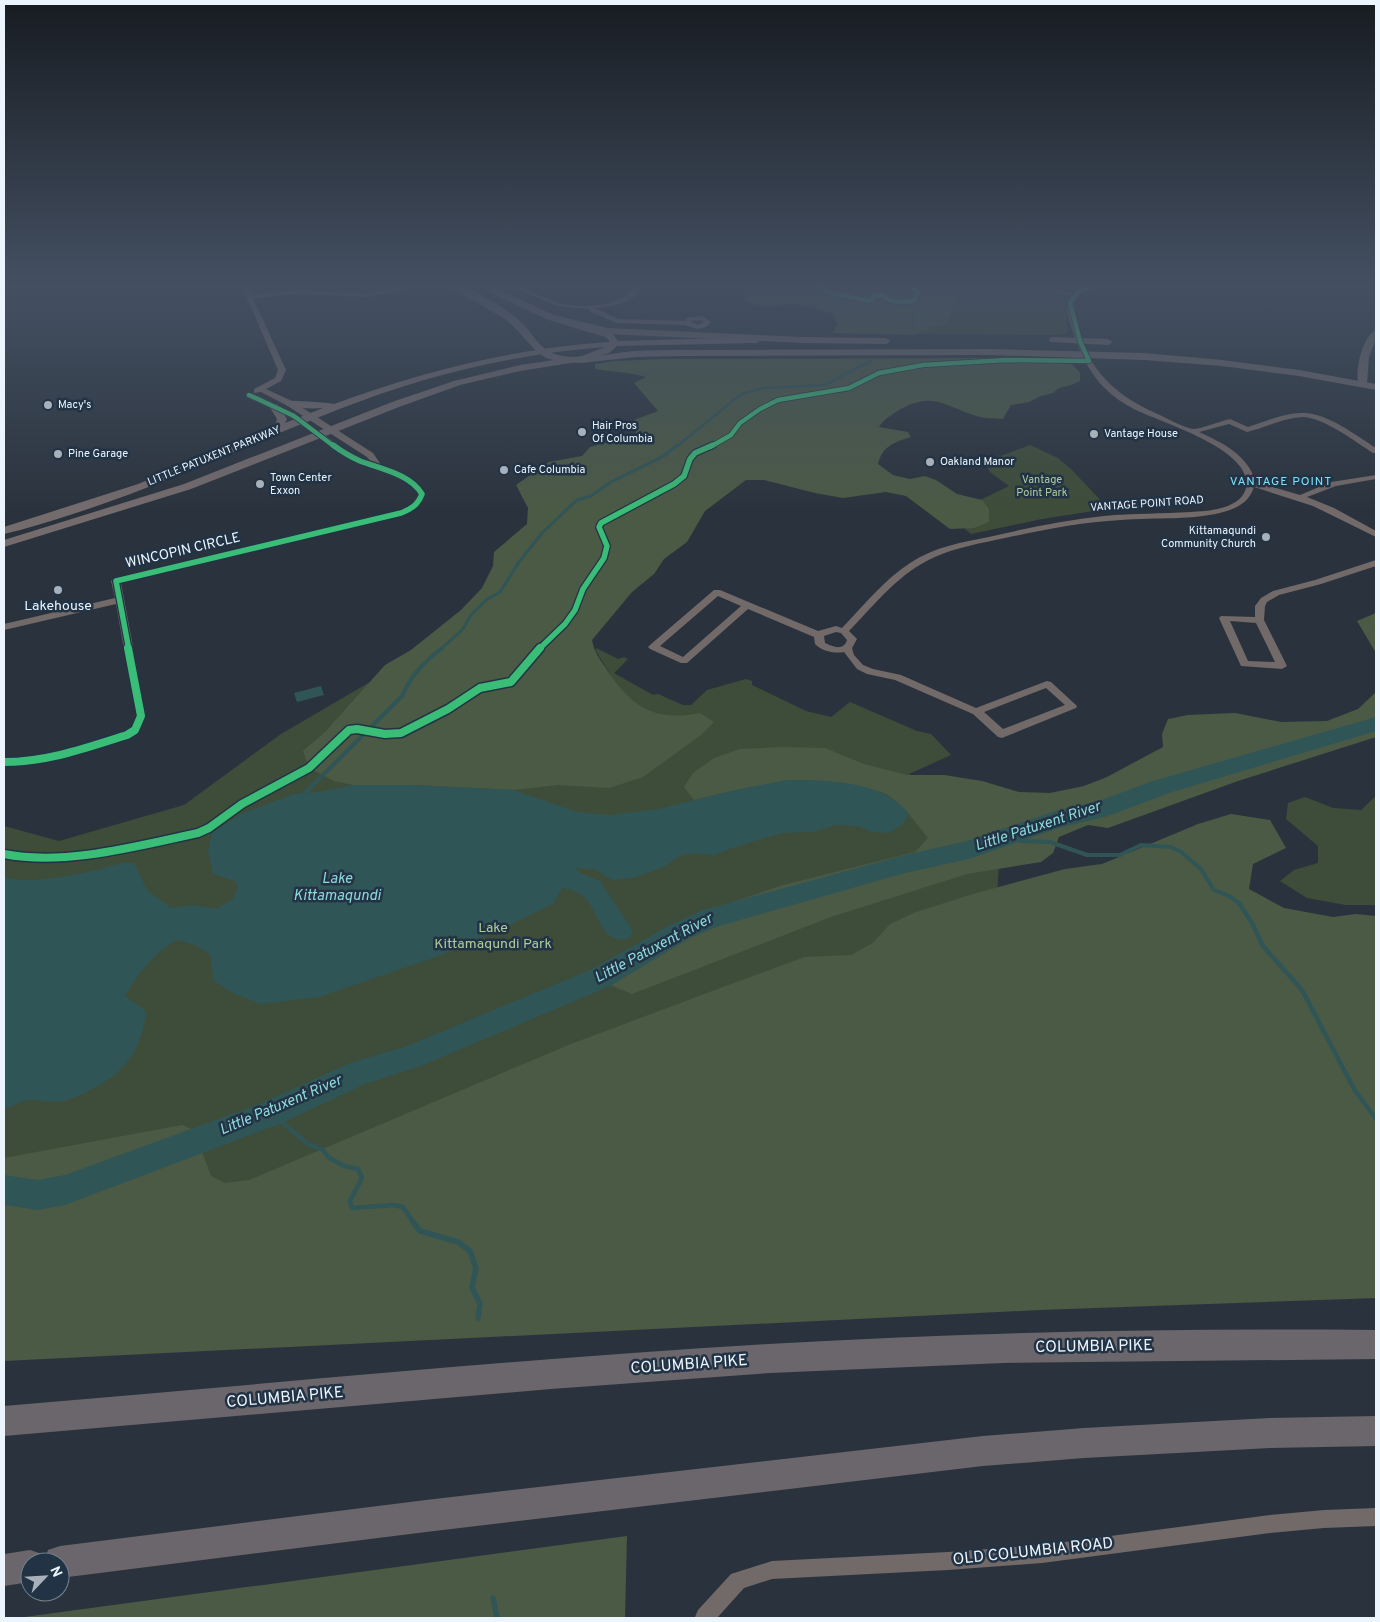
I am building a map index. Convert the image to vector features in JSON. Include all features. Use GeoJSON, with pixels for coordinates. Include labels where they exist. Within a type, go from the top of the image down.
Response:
{"type":"FeatureCollection","features":[{"type":"Feature","properties":{"kind":"highway","name":"COLUMBIA PIKE"},"geometry":{"type":"LineString","coordinates":[[4,1421],[650,1367],[878,1353],[1058,1348],[1376,1344]]}},
{"type":"Feature","properties":{"kind":"highway"},"geometry":{"type":"LineString","coordinates":[[70,1561],[436,1515],[983,1452],[1084,1443],[1260,1434],[1376,1431]]}},
{"type":"Feature","properties":{"kind":"highway"},"geometry":{"type":"LineString","coordinates":[[4,1570],[20,1568]]}},
{"type":"Feature","properties":{"kind":"main road","name":"LITTLE PATUXENT PARKWAY"},"geometry":{"type":"LineString","coordinates":[[4,531],[133,489],[358,398],[441,371],[495,360]]}},
{"type":"Feature","properties":{"kind":"main road","name":"LITTLE PATUXENT PARKWAY"},"geometry":{"type":"LineString","coordinates":[[4,544],[181,489],[319,436],[379,410],[457,383],[507,371],[574,360]]}},
{"type":"Feature","properties":{"kind":"main road","name":"LITTLE PATUXENT PARKWAY"},"geometry":{"type":"LineString","coordinates":[[1182,360],[1376,375]]}},
{"type":"Feature","properties":{"kind":"main road"},"geometry":{"type":"LineString","coordinates":[[1359,375],[1364,360]]}},
{"type":"Feature","properties":{"kind":"main road","name":"LITTLE PATUXENT PARKWAY"},"geometry":{"type":"LineString","coordinates":[[1359,375],[1376,387]]}},
{"type":"Feature","properties":{"kind":"main road"},"geometry":{"type":"LineString","coordinates":[[289,403],[316,406],[358,398]]}},
{"type":"Feature","properties":{"kind":"main road"},"geometry":{"type":"LineString","coordinates":[[274,406],[282,419],[278,430]]}},
{"type":"Feature","properties":{"kind":"street"},"geometry":{"type":"LineString","coordinates":[[277,360],[282,370],[278,379],[248,395],[274,406],[301,421],[319,436],[359,460],[378,466]]}},
{"type":"Feature","properties":{"kind":"street"},"geometry":{"type":"LineString","coordinates":[[1088,360],[1092,370],[1113,392],[1146,411],[1220,445],[1248,468],[1252,484],[1302,497],[1343,515],[1376,534]]}},
{"type":"Feature","properties":{"kind":"street"},"geometry":{"type":"LineString","coordinates":[[261,389],[289,403],[370,455],[378,466]]}},
{"type":"Feature","properties":{"kind":"street"},"geometry":{"type":"LineString","coordinates":[[1193,431],[1230,421],[1248,430],[1308,415],[1320,419],[1376,452]]}},
{"type":"Feature","properties":{"kind":"street","name":"WINCOPIN CIRCLE"},"geometry":{"type":"LineString","coordinates":[[4,762],[24,762],[54,757],[127,735],[135,730],[141,716],[116,581],[401,513],[414,508],[422,494],[420,487],[378,466]]}},
{"type":"Feature","properties":{"kind":"street"},"geometry":{"type":"LineString","coordinates":[[1302,497],[1334,484],[1376,477]]}},
{"type":"Feature","properties":{"kind":"street","name":"VANTAGE POINT ROAD"},"geometry":{"type":"LineString","coordinates":[[844,631],[906,570],[925,558],[940,552],[1018,533],[1070,523],[1118,517],[1216,511],[1238,503],[1250,491],[1252,484]]}},
{"type":"Feature","properties":{"kind":"street"},"geometry":{"type":"LineString","coordinates":[[1259,620],[1224,618],[1244,664],[1282,666],[1259,620],[1260,606],[1270,596],[1376,563]]}},
{"type":"Feature","properties":{"kind":"street"},"geometry":{"type":"LineString","coordinates":[[747,605],[684,661],[654,647],[717,592],[819,635],[830,630],[844,631],[852,639],[851,644],[847,648],[840,650],[825,648],[820,644],[819,635]]}},
{"type":"Feature","properties":{"kind":"street"},"geometry":{"type":"LineString","coordinates":[[4,627],[119,600]]}},
{"type":"Feature","properties":{"kind":"street"},"geometry":{"type":"LineString","coordinates":[[847,648],[850,656],[860,667],[871,672],[897,678],[977,712],[1002,734],[1072,706],[1047,684],[985,707],[977,712]]}},
{"type":"Feature","properties":{"kind":"street","name":"OLD COLUMBIA ROAD"},"geometry":{"type":"LineString","coordinates":[[705,1617],[738,1581],[772,1570],[1042,1554],[1270,1524],[1376,1517]]}},
{"type":"Feature","properties":{"kind":"green space","name":"Vantage Point Park"},"geometry":{"type":"Polygon","coordinates":[[[1030,445],[1058,458],[1107,507],[1106,509],[1042,519],[971,534],[949,515],[1009,486],[990,472],[984,462],[1030,445]]]}},
{"type":"Feature","properties":{"kind":"green space","name":"Lake Kittamaqundi Park"},"geometry":{"type":"Polygon","coordinates":[[[565,624],[611,676],[596,648],[618,659],[624,657],[628,659],[614,673],[653,695],[658,694],[683,705],[691,705],[707,690],[746,679],[752,681],[752,685],[806,711],[831,717],[850,702],[917,731],[931,734],[951,755],[909,774],[938,792],[1002,812],[991,1000],[4,1361],[4,826],[59,841],[184,805],[281,734],[370,682],[565,624]]]}},
{"type":"Feature","properties":{"kind":"green space"},"geometry":{"type":"Polygon","coordinates":[[[1376,796],[1376,905],[1346,905],[1307,898],[1280,881],[1294,870],[1318,863],[1318,846],[1286,819],[1288,803],[1305,797],[1333,808],[1361,810],[1376,796]]]}},
{"type":"Feature","properties":{"kind":"shaded area"},"geometry":{"type":"Polygon","coordinates":[[[1007,360],[1072,364],[1080,373],[1080,381],[1059,388],[1053,393],[1029,402],[1011,405],[1003,419],[980,417],[938,402],[929,401],[909,405],[882,422],[879,427],[908,432],[911,437],[895,443],[886,449],[878,464],[893,475],[910,479],[925,476],[936,480],[957,494],[982,500],[989,509],[989,522],[974,528],[950,529],[906,496],[886,492],[843,498],[764,480],[746,480],[705,511],[687,542],[664,559],[654,574],[632,592],[592,640],[596,652],[616,683],[635,702],[657,713],[684,715],[700,713],[714,722],[701,735],[643,777],[609,788],[558,785],[513,790],[413,785],[353,785],[334,781],[309,768],[303,751],[325,732],[385,665],[411,650],[461,610],[482,588],[493,566],[494,552],[527,524],[528,508],[516,485],[549,462],[582,456],[590,447],[636,434],[634,420],[658,411],[634,383],[646,377],[595,369],[595,364],[614,361],[1007,360]]]}},
{"type":"Feature","properties":{"kind":"shaded area"},"geometry":{"type":"Polygon","coordinates":[[[1376,613],[1376,653],[1357,621],[1376,613]]]}},
{"type":"Feature","properties":{"kind":"shaded area"},"geometry":{"type":"Polygon","coordinates":[[[1376,692],[1376,737],[1238,781],[1108,828],[1088,825],[1059,837],[1053,853],[1041,862],[967,874],[831,917],[632,994],[608,984],[644,940],[701,913],[780,886],[915,852],[928,838],[904,808],[886,794],[842,783],[799,781],[778,783],[694,800],[684,787],[693,773],[714,758],[740,749],[825,748],[864,764],[907,775],[944,775],[982,781],[1019,792],[1050,793],[1084,786],[1107,777],[1163,747],[1162,734],[1168,719],[1188,715],[1235,713],[1281,722],[1327,721],[1358,709],[1376,692]]]}},
{"type":"Feature","properties":{"kind":"shaded area"},"geometry":{"type":"Polygon","coordinates":[[[1231,814],[1270,820],[1286,848],[1253,864],[1249,889],[1284,908],[1333,917],[1356,914],[1376,916],[1376,1298],[1039,1310],[4,1361],[4,1158],[182,1125],[194,1130],[211,1176],[225,1183],[249,1180],[571,1044],[739,981],[805,957],[851,955],[873,943],[890,924],[916,912],[1065,869],[1102,864],[1198,824],[1231,814]]]}},
{"type":"Feature","properties":{"kind":"shaded area"},"geometry":{"type":"Polygon","coordinates":[[[627,1536],[625,1618],[17,1618],[627,1536]]]}},
{"type":"Feature","properties":{"kind":"water"},"geometry":{"type":"Polygon","coordinates":[[[321,686],[324,695],[297,702],[294,693],[321,686]]]}},
{"type":"Feature","properties":{"kind":"water","name":"Lake Kittamaqundi"},"geometry":{"type":"Polygon","coordinates":[[[787,780],[836,782],[869,788],[884,794],[898,803],[909,814],[902,825],[888,833],[873,832],[857,826],[836,825],[812,832],[782,833],[714,855],[695,853],[677,857],[666,866],[633,878],[612,880],[596,870],[564,866],[564,885],[553,904],[436,957],[319,997],[261,1004],[233,993],[214,981],[210,954],[195,945],[177,940],[147,964],[125,996],[146,1011],[141,1037],[123,1067],[104,1082],[70,1099],[58,1102],[29,1100],[4,1109],[4,877],[25,880],[48,879],[118,864],[134,863],[147,890],[171,908],[193,905],[216,909],[233,899],[238,886],[235,881],[213,874],[208,851],[212,833],[241,814],[294,794],[319,792],[353,785],[413,785],[513,790],[577,812],[610,815],[658,809],[787,780]]]}},
{"type":"Feature","properties":{"kind":"waterway"},"geometry":{"type":"LineString","coordinates":[[676,447],[741,394],[764,388],[825,385],[871,361]]}},
{"type":"Feature","properties":{"kind":"waterway"},"geometry":{"type":"LineString","coordinates":[[440,650],[463,629],[471,615],[486,600],[500,592],[519,562],[543,532],[577,500],[591,496],[611,482],[664,456],[677,445]]}},
{"type":"Feature","properties":{"kind":"waterway"},"geometry":{"type":"LineString","coordinates":[[303,795],[402,696],[419,669],[442,648]]}},
{"type":"Feature","properties":{"kind":"waterway","name":"Little Patuxent River"},"geometry":{"type":"LineString","coordinates":[[4,1190],[38,1195],[65,1190],[271,1113],[360,1072],[411,1057],[600,978],[681,931],[712,917],[905,864],[969,850],[1056,820],[1100,810],[1161,787],[1376,724]]}},
{"type":"Feature","properties":{"kind":"waterway"},"geometry":{"type":"LineString","coordinates":[[1012,836],[1021,841],[1050,842],[1087,855],[1120,855],[1141,845],[1171,847],[1181,852],[1201,869],[1214,890],[1229,896],[1239,904]]}},
{"type":"Feature","properties":{"kind":"waterway"},"geometry":{"type":"LineString","coordinates":[[533,872],[563,866],[569,879],[591,888],[620,931]]}},
{"type":"Feature","properties":{"kind":"waterway"},"geometry":{"type":"LineString","coordinates":[[1239,904],[1252,923],[1263,946],[1302,990],[1354,1089],[1376,1119]]}},
{"type":"Feature","properties":{"kind":"waterway"},"geometry":{"type":"LineString","coordinates":[[271,1113],[308,1144],[323,1150],[328,1157],[344,1166],[358,1169],[362,1178],[350,1201],[352,1208],[393,1205],[403,1207],[414,1223]]}},
{"type":"Feature","properties":{"kind":"waterway"},"geometry":{"type":"LineString","coordinates":[[413,1222],[420,1231],[458,1242],[470,1251],[476,1268],[472,1287],[480,1304],[478,1318]]}},
{"type":"Feature","properties":{"kind":"waterway"},"geometry":{"type":"LineString","coordinates":[[493,1598],[497,1618]]}},
{"type":"Feature","properties":{"kind":"cycle path"},"geometry":{"type":"LineString","coordinates":[[4,854],[47,859],[61,858],[104,852],[198,833],[209,828],[242,804],[309,768],[349,730],[357,729],[385,734],[401,733],[448,709],[480,688],[511,682],[538,650],[565,624],[575,610],[583,589],[604,558],[607,546],[599,527],[601,523],[674,484],[684,476],[690,459],[695,453],[731,435],[740,423],[760,409],[778,400],[849,388],[879,373],[923,365],[1006,360],[1088,360]]}},
{"type":"Feature","properties":{"kind":"cycle path"},"geometry":{"type":"LineString","coordinates":[[4,762],[51,758],[127,735],[135,730],[141,716],[116,581],[401,513],[412,508],[419,501],[422,494],[413,483],[352,457],[336,448],[294,416],[249,395]]}},
{"type":"Feature","properties":{"kind":"place","name":"Macy's"},"geometry":{"type":"Point","coordinates":[48,405]}},
{"type":"Feature","properties":{"kind":"place","name":"Hair Pros Of Columbia"},"geometry":{"type":"Point","coordinates":[582,432]}},
{"type":"Feature","properties":{"kind":"place","name":"Vantage House"},"geometry":{"type":"Point","coordinates":[1094,434]}},
{"type":"Feature","properties":{"kind":"place","name":"Pine Garage"},"geometry":{"type":"Point","coordinates":[58,454]}},
{"type":"Feature","properties":{"kind":"place","name":"Oakland Manor"},"geometry":{"type":"Point","coordinates":[930,462]}},
{"type":"Feature","properties":{"kind":"place","name":"Cafe Columbia"},"geometry":{"type":"Point","coordinates":[504,470]}},
{"type":"Feature","properties":{"kind":"place","name":"Town Center Exxon"},"geometry":{"type":"Point","coordinates":[260,484]}},
{"type":"Feature","properties":{"kind":"place","name":"Kittamaqundi Community Church"},"geometry":{"type":"Point","coordinates":[1266,537]}},
{"type":"Feature","properties":{"kind":"place","name":"Lakehouse"},"geometry":{"type":"Point","coordinates":[58,590]}},
{"type":"Feature","properties":{"kind":"district","name":"VANTAGE POINT"},"geometry":{"type":"Point","coordinates":[1281,482]}}]}
